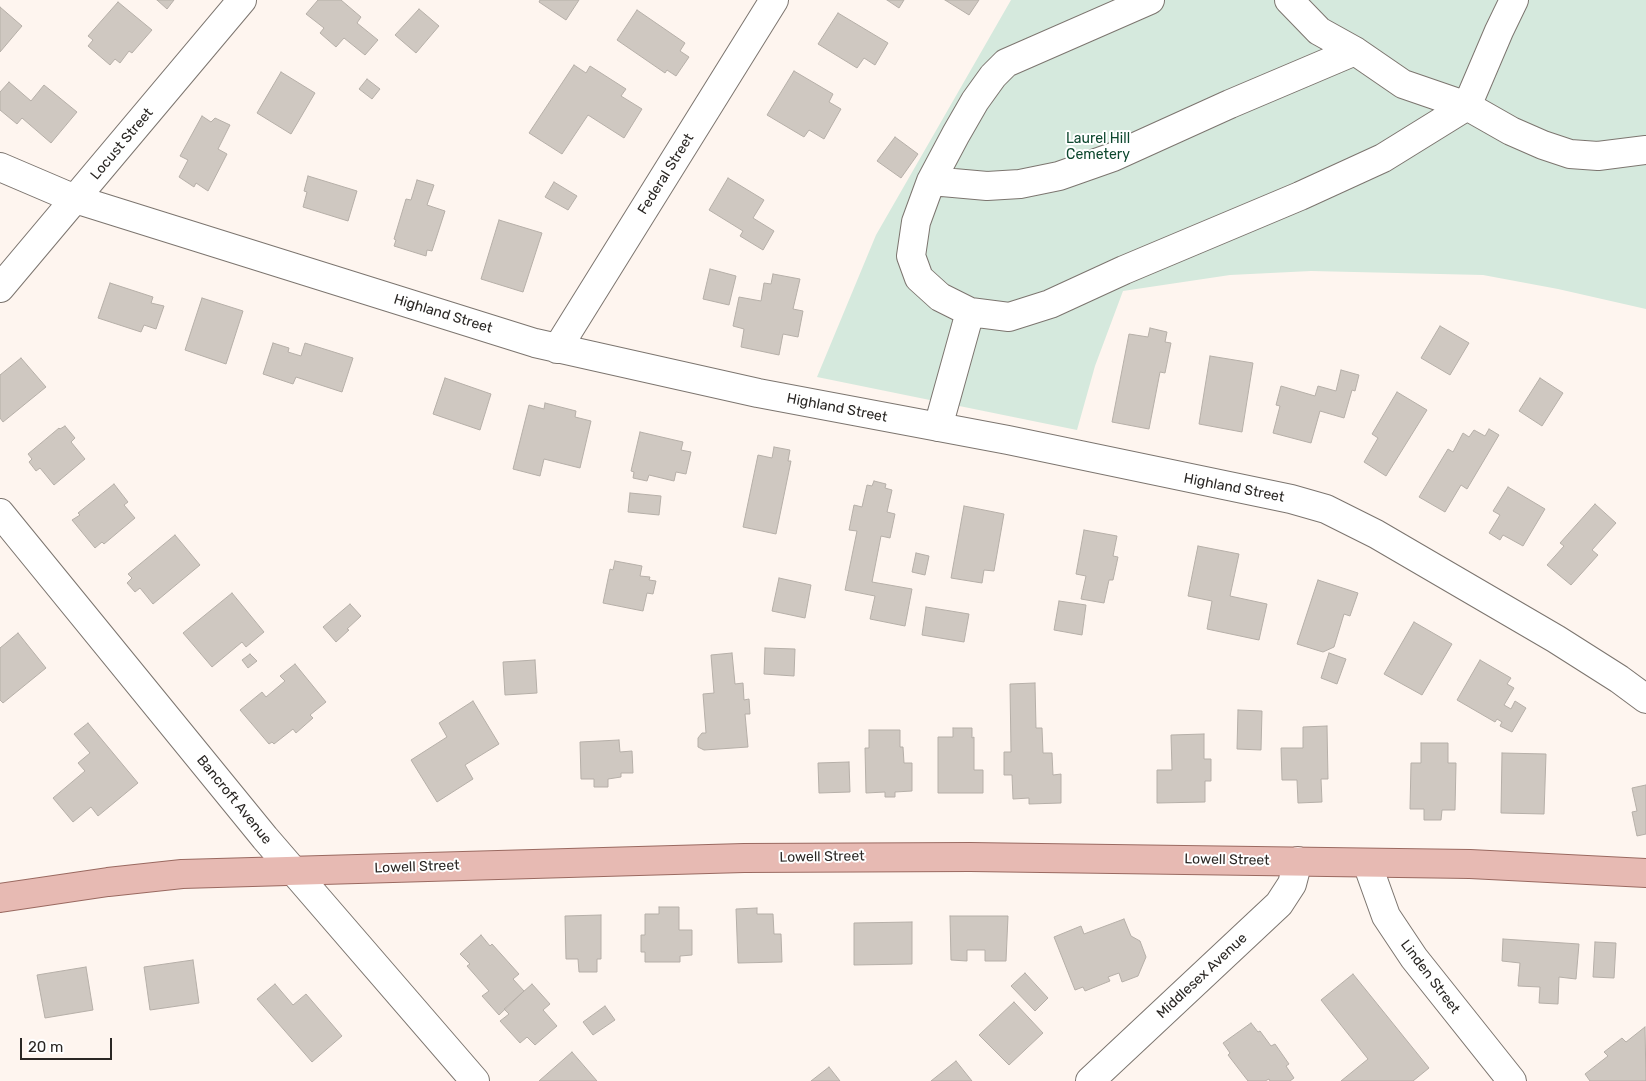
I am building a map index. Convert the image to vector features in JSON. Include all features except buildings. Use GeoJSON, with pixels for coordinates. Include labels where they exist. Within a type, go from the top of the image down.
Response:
{"type":"FeatureCollection","features":[{"type":"Feature","properties":{"kind":"main road","name":"Lowell Street"},"geometry":{"type":"LineString","coordinates":[[0,898],[99,883],[182,874],[744,858],[848,857],[1470,864],[1646,873]]}},
{"type":"Feature","properties":{"kind":"street","name":"Locust Street"},"geometry":{"type":"LineString","coordinates":[[0,288],[242,0]]}},
{"type":"Feature","properties":{"kind":"street","name":"Federal Street"},"geometry":{"type":"LineString","coordinates":[[557,349],[774,0]]}},
{"type":"Feature","properties":{"kind":"street"},"geometry":{"type":"LineString","coordinates":[[1150,0],[1006,63],[993,76],[975,101],[931,181],[916,222],[910,256],[919,278],[940,296],[970,312],[1009,317],[1050,304],[1383,158],[1467,106],[1514,0]]}},
{"type":"Feature","properties":{"kind":"street"},"geometry":{"type":"LineString","coordinates":[[1289,0],[1319,31],[1355,51],[1403,84],[1467,106],[1511,131],[1543,145],[1570,154],[1598,156],[1646,150]]}},
{"type":"Feature","properties":{"kind":"street"},"geometry":{"type":"LineString","coordinates":[[931,181],[987,186],[1020,184],[1059,176],[1113,157],[1230,104],[1355,51]]}},
{"type":"Feature","properties":{"kind":"street","name":"Highland Street"},"geometry":{"type":"LineString","coordinates":[[0,168],[76,199],[557,349],[758,393],[938,427],[1291,499],[1326,509],[1376,534],[1556,639],[1619,679],[1646,699]]}},
{"type":"Feature","properties":{"kind":"street"},"geometry":{"type":"LineString","coordinates":[[938,427],[970,312]]}},
{"type":"Feature","properties":{"kind":"street","name":"Bancroft Avenue"},"geometry":{"type":"LineString","coordinates":[[0,513],[265,838],[475,1081]]}},
{"type":"Feature","properties":{"kind":"street","name":"Middlesex Avenue"},"geometry":{"type":"LineString","coordinates":[[1090,1081],[1279,904],[1292,884],[1298,862]]}},
{"type":"Feature","properties":{"kind":"street","name":"Linden Street"},"geometry":{"type":"LineString","coordinates":[[1367,863],[1386,916],[1414,958],[1512,1081]]}},
{"type":"Feature","properties":{"kind":"green space","name":"Laurel Hill Cemetery"},"geometry":{"type":"Polygon","coordinates":[[[1011,0],[1646,0],[1646,309],[1558,289],[1483,275],[1311,271],[1230,275],[1123,291],[1095,366],[1077,430],[817,377],[876,235],[1011,0]]]}}]}
